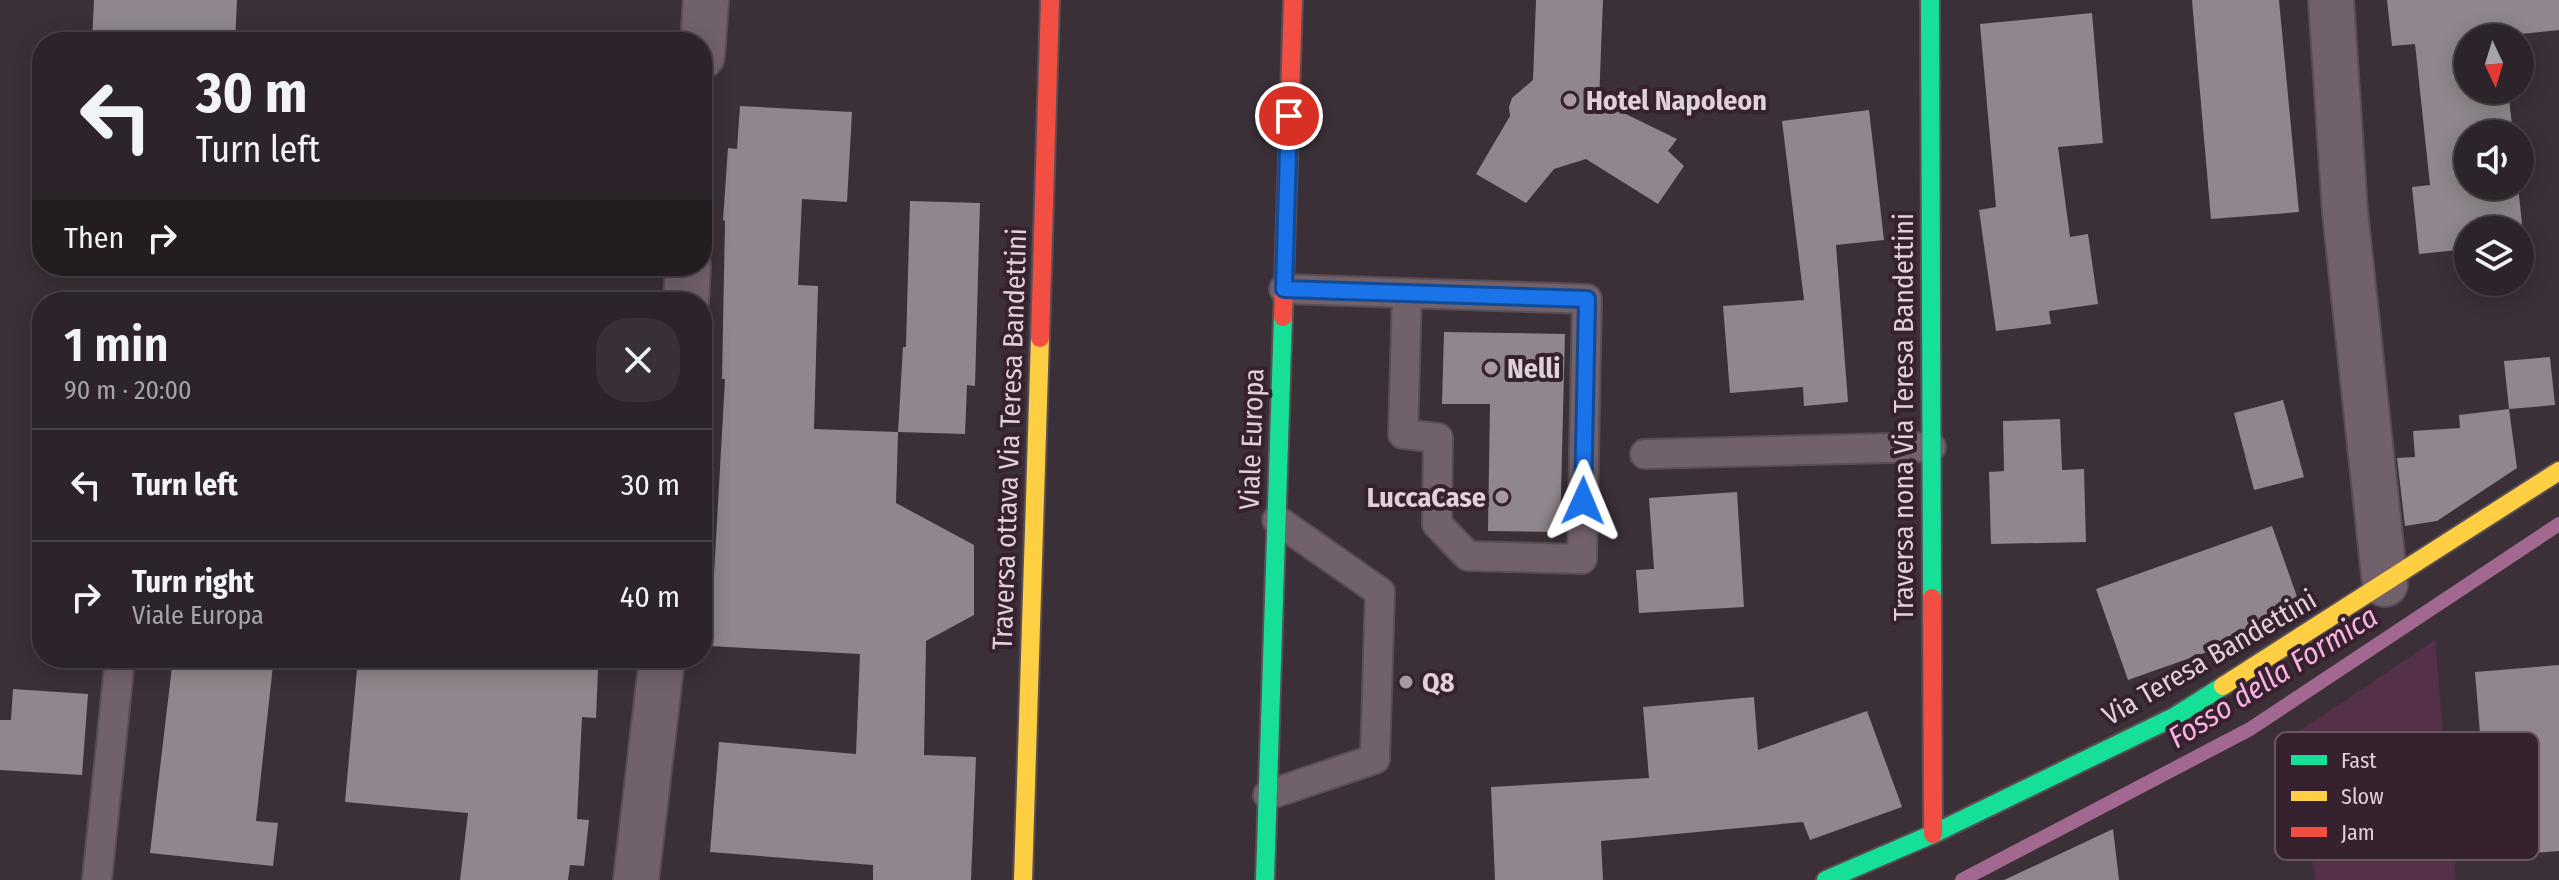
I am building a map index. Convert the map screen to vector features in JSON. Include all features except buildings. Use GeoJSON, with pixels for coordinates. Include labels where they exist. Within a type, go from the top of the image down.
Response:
{"type":"FeatureCollection","features":[{"type":"Feature","properties":{"kind":"street"},"geometry":{"type":"LineString","coordinates":[[704,32],[706,0]]}},
{"type":"Feature","properties":{"kind":"street","name":"Traversa ottava Via Teresa Bandettini"},"geometry":{"type":"LineString","coordinates":[[1023,880],[1050,0]]}},
{"type":"Feature","properties":{"kind":"street","name":"Viale Europa"},"geometry":{"type":"LineString","coordinates":[[1265,880],[1293,0]]}},
{"type":"Feature","properties":{"kind":"street","name":"Traversa nona Via Teresa Bandettini"},"geometry":{"type":"LineString","coordinates":[[1930,0],[1933,834]]}},
{"type":"Feature","properties":{"kind":"street"},"geometry":{"type":"LineString","coordinates":[[2331,0],[2345,212],[2385,584]]}},
{"type":"Feature","properties":{"kind":"street","name":"Via Teresa Bandettini"},"geometry":{"type":"LineString","coordinates":[[1846,877],[2174,717],[2557,476]]}},
{"type":"Feature","properties":{"kind":"street"},"geometry":{"type":"LineString","coordinates":[[636,880],[661,668]]}},
{"type":"Feature","properties":{"kind":"lane"},"geometry":{"type":"LineString","coordinates":[[1284,289],[1407,293],[1587,299],[1582,559],[1468,556],[1437,524],[1438,438],[1403,434],[1407,293]]}},
{"type":"Feature","properties":{"kind":"lane"},"geometry":{"type":"LineString","coordinates":[[1645,454],[1931,447]]}},
{"type":"Feature","properties":{"kind":"lane"},"geometry":{"type":"LineString","coordinates":[[1268,795],[1375,759],[1380,592],[1277,520]]}},
{"type":"Feature","properties":{"kind":"lane"},"geometry":{"type":"LineString","coordinates":[[97,880],[119,668]]}},
{"type":"Feature","properties":{"kind":"shaded area"},"geometry":{"type":"Polygon","coordinates":[[[2435,640],[2443,732],[2298,732],[2435,640]]]}},
{"type":"Feature","properties":{"kind":"shaded area"},"geometry":{"type":"Polygon","coordinates":[[[2313,860],[2454,860],[2456,880],[2315,880],[2313,860]]]}},
{"type":"Feature","properties":{"kind":"waterway","name":"Fosso della Formica"},"geometry":{"type":"LineString","coordinates":[[1962,880],[2250,729],[2559,524]]}},
{"type":"Feature","properties":{"kind":"traffic: fast"},"geometry":{"type":"LineString","coordinates":[[1930,0],[1932,598]]}},
{"type":"Feature","properties":{"kind":"traffic: fast"},"geometry":{"type":"LineString","coordinates":[[1265,880],[1283,317]]}},
{"type":"Feature","properties":{"kind":"traffic: fast"},"geometry":{"type":"LineString","coordinates":[[1826,880],[1933,834],[2174,717],[2223,686]]}},
{"type":"Feature","properties":{"kind":"traffic: slow"},"geometry":{"type":"LineString","coordinates":[[1023,880],[1040,338]]}},
{"type":"Feature","properties":{"kind":"traffic: slow"},"geometry":{"type":"LineString","coordinates":[[2223,686],[2559,471]]}},
{"type":"Feature","properties":{"kind":"traffic: jam"},"geometry":{"type":"LineString","coordinates":[[1040,338],[1050,0]]}},
{"type":"Feature","properties":{"kind":"traffic: jam"},"geometry":{"type":"LineString","coordinates":[[1283,317],[1293,0]]}},
{"type":"Feature","properties":{"kind":"traffic: jam"},"geometry":{"type":"LineString","coordinates":[[1932,598],[1933,834]]}},
{"type":"Feature","properties":{"kind":"place","name":"Hotel Napoleon"},"geometry":{"type":"Point","coordinates":[1570,100]}},
{"type":"Feature","properties":{"kind":"place","name":"Nelli"},"geometry":{"type":"Point","coordinates":[1491,368]}},
{"type":"Feature","properties":{"kind":"place","name":"LuccaCase"},"geometry":{"type":"Point","coordinates":[1502,497]}},
{"type":"Feature","properties":{"kind":"place","name":"Q8"},"geometry":{"type":"Point","coordinates":[1406,682]}},
{"type":"Feature","properties":{"kind":"route"},"geometry":{"type":"LineString","coordinates":[[1289,116],[1284,289],[1587,299],[1583,501]]}}]}
